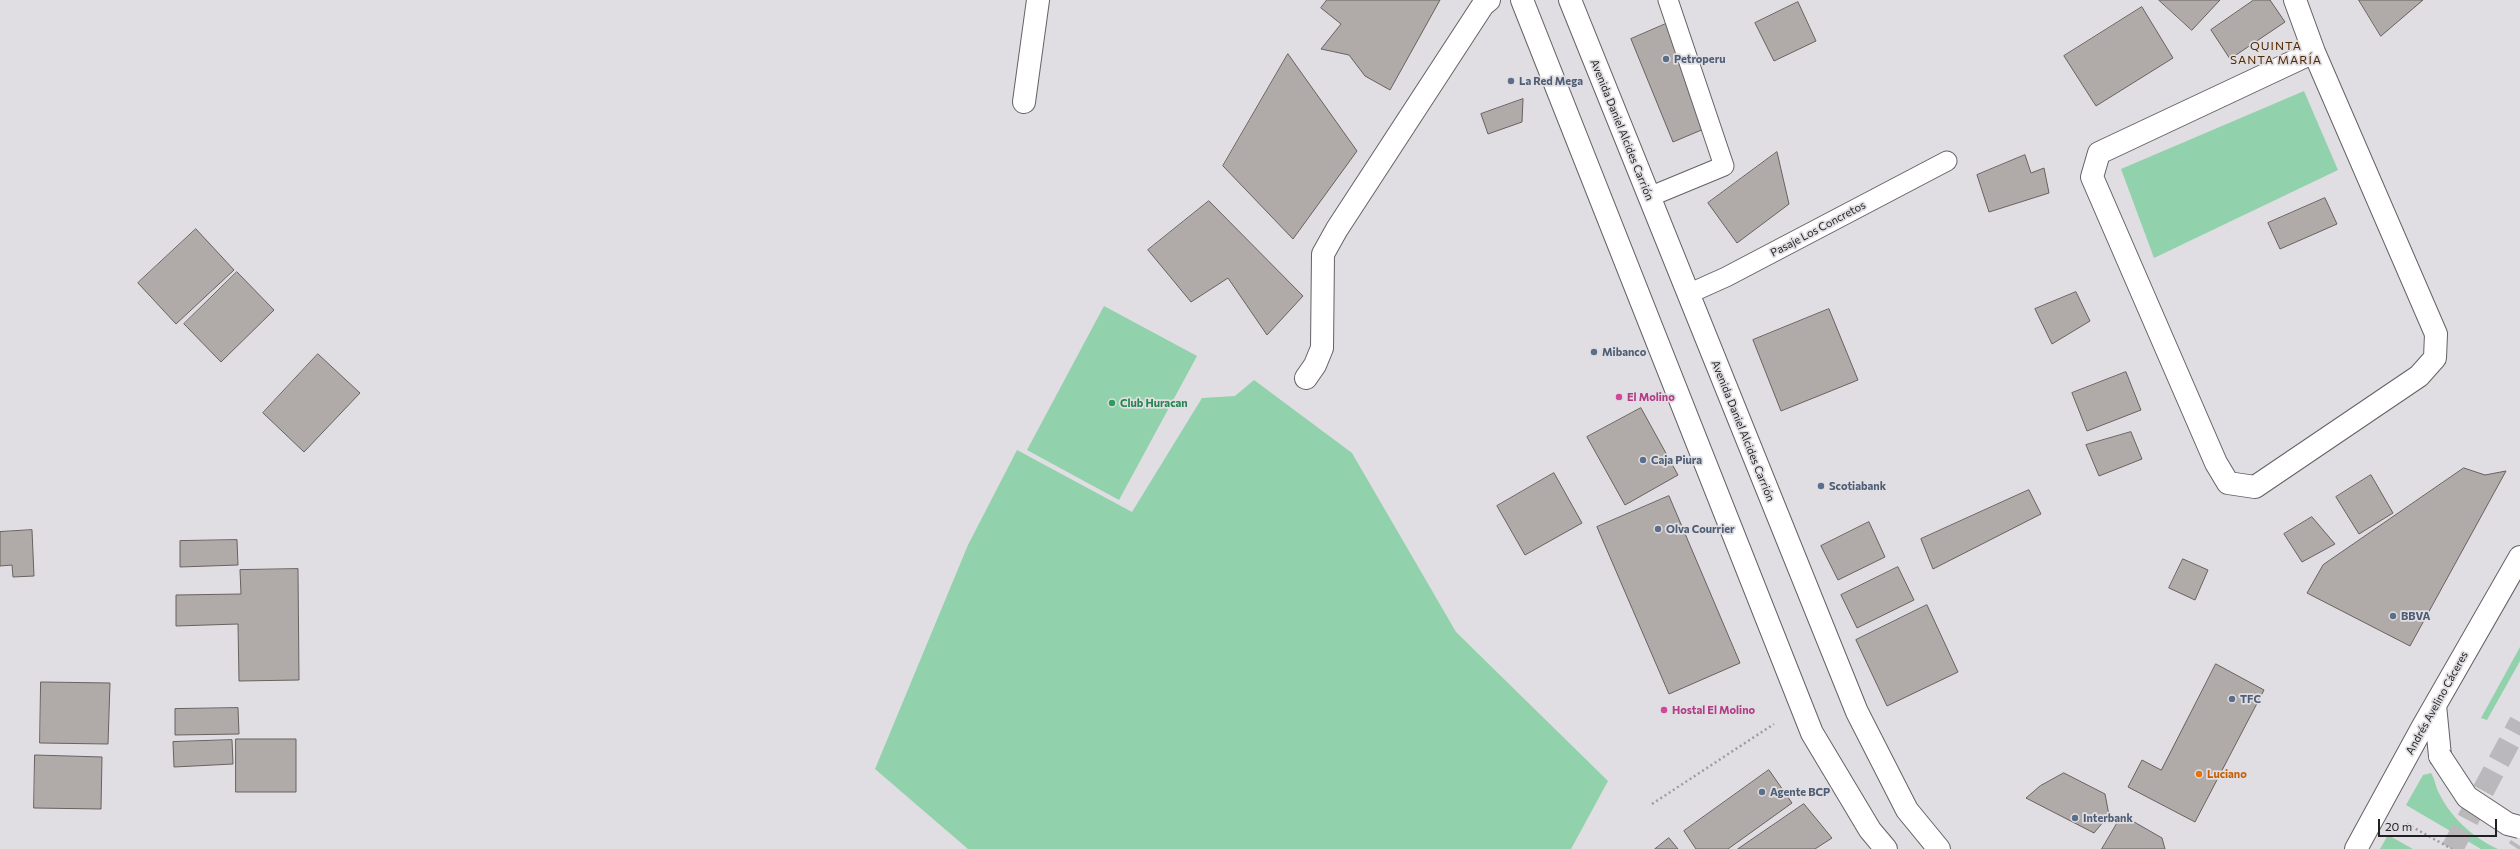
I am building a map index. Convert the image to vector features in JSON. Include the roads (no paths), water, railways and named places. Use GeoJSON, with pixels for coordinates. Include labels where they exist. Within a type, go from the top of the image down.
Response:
{"type":"FeatureCollection","features":[{"type":"Feature","properties":{"kind":"main road"},"geometry":{"type":"LineString","coordinates":[[1024,102],[1038,0]]}},
{"type":"Feature","properties":{"kind":"main road"},"geometry":{"type":"LineString","coordinates":[[1306,378],[1315,365],[1322,348],[1323,254],[1375,169],[1483,5],[1489,0]]}},
{"type":"Feature","properties":{"kind":"main road"},"geometry":{"type":"LineString","coordinates":[[1522,0],[1812,733],[1870,830],[1886,849]]}},
{"type":"Feature","properties":{"kind":"main road","name":"Avenida Daniel Alcides Carrión"},"geometry":{"type":"LineString","coordinates":[[1570,0],[1857,712],[1907,810],[1939,849]]}},
{"type":"Feature","properties":{"kind":"main road"},"geometry":{"type":"LineString","coordinates":[[2295,0],[2314,52],[2436,334],[2435,358],[2419,376],[2256,487],[2228,483],[2216,463],[2092,177],[2099,153],[2314,52]]}},
{"type":"Feature","properties":{"kind":"main road","name":"Andrés Avelino Cáceres"},"geometry":{"type":"LineString","coordinates":[[2356,849],[2435,705],[2520,557]]}},
{"type":"Feature","properties":{"kind":"main road"},"geometry":{"type":"LineString","coordinates":[[2435,705],[2440,756],[2468,797],[2508,824],[2520,827]]}},
{"type":"Feature","properties":{"kind":"lane"},"geometry":{"type":"LineString","coordinates":[[1649,197],[1724,166],[1668,0]]}},
{"type":"Feature","properties":{"kind":"lane","name":"Pasaje Los Concretos"},"geometry":{"type":"LineString","coordinates":[[1688,294],[1726,277],[1947,161]]}},
{"type":"Feature","properties":{"kind":"tunnel"},"geometry":{"type":"LineString","coordinates":[[2452,849],[2520,722]]}},
{"type":"Feature","properties":{"kind":"place","name":"Petroperu"},"geometry":{"type":"Point","coordinates":[1666,59]}},
{"type":"Feature","properties":{"kind":"place","name":"La Red Mega"},"geometry":{"type":"Point","coordinates":[1511,81]}},
{"type":"Feature","properties":{"kind":"place","name":"Mibanco"},"geometry":{"type":"Point","coordinates":[1594,352]}},
{"type":"Feature","properties":{"kind":"place","name":"El Molino"},"geometry":{"type":"Point","coordinates":[1619,397]}},
{"type":"Feature","properties":{"kind":"place","name":"Club Huracan"},"geometry":{"type":"Point","coordinates":[1112,403]}},
{"type":"Feature","properties":{"kind":"place","name":"Caja Piura"},"geometry":{"type":"Point","coordinates":[1643,460]}},
{"type":"Feature","properties":{"kind":"place","name":"Scotiabank"},"geometry":{"type":"Point","coordinates":[1821,486]}},
{"type":"Feature","properties":{"kind":"place","name":"Olva Courrier"},"geometry":{"type":"Point","coordinates":[1658,529]}},
{"type":"Feature","properties":{"kind":"place","name":"BBVA"},"geometry":{"type":"Point","coordinates":[2393,616]}},
{"type":"Feature","properties":{"kind":"place","name":"TFC"},"geometry":{"type":"Point","coordinates":[2232,699]}},
{"type":"Feature","properties":{"kind":"place","name":"Hostal El Molino"},"geometry":{"type":"Point","coordinates":[1664,710]}},
{"type":"Feature","properties":{"kind":"place","name":"Luciano"},"geometry":{"type":"Point","coordinates":[2199,774]}},
{"type":"Feature","properties":{"kind":"place","name":"Agente BCP"},"geometry":{"type":"Point","coordinates":[1762,792]}},
{"type":"Feature","properties":{"kind":"place","name":"Interbank"},"geometry":{"type":"Point","coordinates":[2075,818]}},
{"type":"Feature","properties":{"kind":"district","name":"QUINTA SANTA MARÍA"},"geometry":{"type":"Point","coordinates":[2276,53]}}]}
